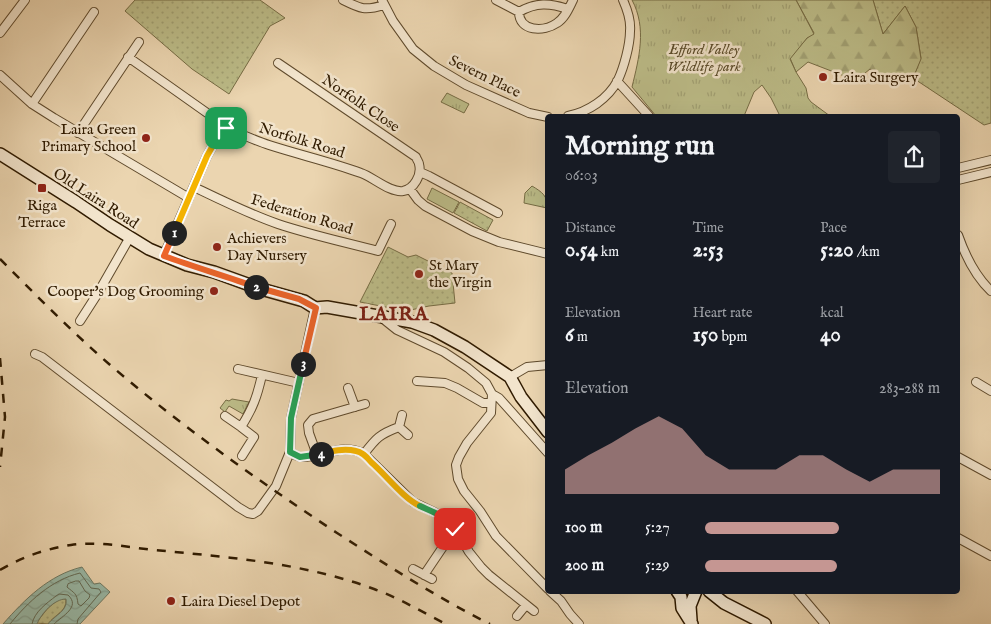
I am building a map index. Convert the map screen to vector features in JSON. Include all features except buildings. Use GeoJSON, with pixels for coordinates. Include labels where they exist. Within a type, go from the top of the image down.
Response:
{"type":"FeatureCollection","features":[{"type":"Feature","properties":{"kind":"main road","name":"Old Laira Road"},"geometry":{"type":"LineString","coordinates":[[0,154],[110,225],[164,256],[261,289],[299,299],[316,308],[327,307],[380,316],[412,322],[434,330],[465,346],[510,377],[521,397],[545,428]]}},
{"type":"Feature","properties":{"kind":"main road"},"geometry":{"type":"LineString","coordinates":[[692,624],[682,608],[688,594],[724,602]]}},
{"type":"Feature","properties":{"kind":"main road"},"geometry":{"type":"LineString","coordinates":[[713,594],[765,624]]}},
{"type":"Feature","properties":{"kind":"street"},"geometry":{"type":"LineString","coordinates":[[0,33],[25,0]]}},
{"type":"Feature","properties":{"kind":"street"},"geometry":{"type":"LineString","coordinates":[[343,0],[365,9],[372,9],[383,2]]}},
{"type":"Feature","properties":{"kind":"street"},"geometry":{"type":"LineString","coordinates":[[496,0],[519,12]]}},
{"type":"Feature","properties":{"kind":"street"},"geometry":{"type":"LineString","coordinates":[[519,12],[521,22],[525,26],[541,28],[557,24],[564,17],[573,0]]}},
{"type":"Feature","properties":{"kind":"street"},"geometry":{"type":"LineString","coordinates":[[579,114],[598,102],[617,81],[626,56],[631,30],[628,12],[623,0]]}},
{"type":"Feature","properties":{"kind":"street","name":"Severn Place"},"geometry":{"type":"LineString","coordinates":[[383,2],[393,21],[413,49],[434,66],[466,85],[529,113],[545,116]]}},
{"type":"Feature","properties":{"kind":"street"},"geometry":{"type":"LineString","coordinates":[[519,12],[541,4],[551,4],[568,9]]}},
{"type":"Feature","properties":{"kind":"street"},"geometry":{"type":"LineString","coordinates":[[32,104],[94,12]]}},
{"type":"Feature","properties":{"kind":"street"},"geometry":{"type":"LineString","coordinates":[[78,133],[139,42]]}},
{"type":"Feature","properties":{"kind":"street","name":"Norfolk Road"},"geometry":{"type":"LineString","coordinates":[[128,57],[218,120],[222,127],[248,138],[364,174],[396,191],[410,188]]}},
{"type":"Feature","properties":{"kind":"street","name":"Norfolk Close"},"geometry":{"type":"LineString","coordinates":[[278,63],[416,157],[420,172]]}},
{"type":"Feature","properties":{"kind":"street"},"geometry":{"type":"LineString","coordinates":[[0,75],[32,104],[189,198]]}},
{"type":"Feature","properties":{"kind":"street"},"geometry":{"type":"LineString","coordinates":[[617,81],[647,114]]}},
{"type":"Feature","properties":{"kind":"street"},"geometry":{"type":"LineString","coordinates":[[164,256],[207,156],[222,127]]}},
{"type":"Feature","properties":{"kind":"street"},"geometry":{"type":"LineString","coordinates":[[960,168],[991,160]]}},
{"type":"Feature","properties":{"kind":"street"},"geometry":{"type":"LineString","coordinates":[[498,213],[420,172],[410,188],[418,200],[425,206],[472,231],[499,242],[545,253]]}},
{"type":"Feature","properties":{"kind":"street"},"geometry":{"type":"LineString","coordinates":[[960,180],[991,172]]}},
{"type":"Feature","properties":{"kind":"street","name":"Federation Road"},"geometry":{"type":"LineString","coordinates":[[194,187],[242,210],[276,223],[310,234],[378,250],[391,224]]}},
{"type":"Feature","properties":{"kind":"street"},"geometry":{"type":"LineString","coordinates":[[80,321],[98,294],[130,237]]}},
{"type":"Feature","properties":{"kind":"street"},"geometry":{"type":"LineString","coordinates":[[960,239],[976,274],[991,291]]}},
{"type":"Feature","properties":{"kind":"street"},"geometry":{"type":"LineString","coordinates":[[35,354],[42,357],[248,513],[253,514],[258,511],[276,486],[290,452],[291,418],[316,308]]}},
{"type":"Feature","properties":{"kind":"street","name":"Old Laira Road"},"geometry":{"type":"LineString","coordinates":[[380,316],[397,330],[444,352],[468,368],[486,383],[492,394],[499,398],[545,450]]}},
{"type":"Feature","properties":{"kind":"street"},"geometry":{"type":"LineString","coordinates":[[510,377],[528,367],[545,365]]}},
{"type":"Feature","properties":{"kind":"street"},"geometry":{"type":"LineString","coordinates":[[238,369],[298,383]]}},
{"type":"Feature","properties":{"kind":"street"},"geometry":{"type":"LineString","coordinates":[[242,428],[256,400],[262,375]]}},
{"type":"Feature","properties":{"kind":"street"},"geometry":{"type":"LineString","coordinates":[[417,381],[445,383],[483,403],[491,403]]}},
{"type":"Feature","properties":{"kind":"street"},"geometry":{"type":"LineString","coordinates":[[976,382],[991,391]]}},
{"type":"Feature","properties":{"kind":"street"},"geometry":{"type":"LineString","coordinates":[[348,388],[355,407]]}},
{"type":"Feature","properties":{"kind":"street"},"geometry":{"type":"LineString","coordinates":[[492,394],[491,414],[459,457],[456,465],[458,479],[464,491],[496,536],[545,586]]}},
{"type":"Feature","properties":{"kind":"street"},"geometry":{"type":"LineString","coordinates":[[316,455],[308,425],[318,418],[365,404]]}},
{"type":"Feature","properties":{"kind":"street"},"geometry":{"type":"LineString","coordinates":[[315,409],[318,418]]}},
{"type":"Feature","properties":{"kind":"street"},"geometry":{"type":"LineString","coordinates":[[399,427],[402,415]]}},
{"type":"Feature","properties":{"kind":"street"},"geometry":{"type":"LineString","coordinates":[[225,416],[254,437],[242,456]]}},
{"type":"Feature","properties":{"kind":"street"},"geometry":{"type":"LineString","coordinates":[[399,427],[408,435]]}},
{"type":"Feature","properties":{"kind":"street"},"geometry":{"type":"LineString","coordinates":[[364,454],[377,438],[399,427]]}},
{"type":"Feature","properties":{"kind":"street"},"geometry":{"type":"LineString","coordinates":[[290,452],[300,457],[336,450],[358,451],[364,454],[413,502],[452,523],[469,552],[489,576],[534,611]]}},
{"type":"Feature","properties":{"kind":"street"},"geometry":{"type":"LineString","coordinates":[[960,458],[991,475]]}},
{"type":"Feature","properties":{"kind":"street"},"geometry":{"type":"LineString","coordinates":[[424,575],[455,529]]}},
{"type":"Feature","properties":{"kind":"street"},"geometry":{"type":"LineString","coordinates":[[960,539],[991,556]]}},
{"type":"Feature","properties":{"kind":"street"},"geometry":{"type":"LineString","coordinates":[[413,568],[432,579]]}},
{"type":"Feature","properties":{"kind":"street"},"geometry":{"type":"LineString","coordinates":[[553,594],[579,624]]}},
{"type":"Feature","properties":{"kind":"street"},"geometry":{"type":"LineString","coordinates":[[799,594],[825,624]]}},
{"type":"Feature","properties":{"kind":"street"},"geometry":{"type":"LineString","coordinates":[[517,616],[526,605]]}},
{"type":"Feature","properties":{"kind":"green space"},"geometry":{"type":"Polygon","coordinates":[[[135,0],[260,0],[285,18],[270,26],[229,94],[192,69],[125,11],[135,0]]]}},
{"type":"Feature","properties":{"kind":"green space","name":"Efford Valley Wildlife park"},"geometry":{"type":"Polygon","coordinates":[[[632,0],[796,0],[814,34],[807,38],[790,59],[806,88],[808,98],[827,114],[779,114],[762,85],[754,92],[745,114],[654,114],[632,87],[640,43],[637,11],[632,0]]]}},
{"type":"Feature","properties":{"kind":"green space"},"geometry":{"type":"Polygon","coordinates":[[[796,0],[873,0],[883,34],[905,6],[916,27],[921,59],[913,78],[883,77],[870,69],[854,82],[852,79],[808,62],[796,72],[790,58],[807,38],[814,33],[796,0]]]}},
{"type":"Feature","properties":{"kind":"green space"},"geometry":{"type":"Polygon","coordinates":[[[873,0],[991,0],[991,123],[984,125],[913,78],[921,58],[916,27],[905,6],[883,34],[873,0]]]}},
{"type":"Feature","properties":{"kind":"green space"},"geometry":{"type":"Polygon","coordinates":[[[447,93],[469,104],[464,113],[441,102],[447,93]]]}},
{"type":"Feature","properties":{"kind":"green space"},"geometry":{"type":"Polygon","coordinates":[[[532,186],[539,190],[545,198],[545,208],[524,203],[525,193],[532,186]]]}},
{"type":"Feature","properties":{"kind":"green space"},"geometry":{"type":"Polygon","coordinates":[[[432,188],[459,202],[453,213],[427,199],[432,188]]]}},
{"type":"Feature","properties":{"kind":"green space"},"geometry":{"type":"Polygon","coordinates":[[[460,202],[493,220],[487,231],[454,213],[460,202]]]}},
{"type":"Feature","properties":{"kind":"green space"},"geometry":{"type":"Polygon","coordinates":[[[388,247],[408,257],[416,255],[452,273],[455,303],[406,311],[360,302],[388,247]]]}},
{"type":"Feature","properties":{"kind":"green space"},"geometry":{"type":"Polygon","coordinates":[[[232,399],[249,402],[243,414],[229,406],[225,412],[220,408],[226,400],[232,399]]]}},
{"type":"Feature","properties":{"kind":"green space"},"geometry":{"type":"Polygon","coordinates":[[[59,599],[66,599],[63,610],[48,624],[36,623],[48,608],[59,599]]]}},
{"type":"Feature","properties":{"kind":"water"},"geometry":{"type":"Polygon","coordinates":[[[82,567],[94,584],[100,583],[110,592],[80,624],[48,624],[63,610],[66,599],[57,602],[49,608],[37,624],[3,624],[38,589],[59,576],[82,567]]]}},
{"type":"Feature","properties":{"kind":"railway"},"geometry":{"type":"LineString","coordinates":[[0,259],[67,326],[109,364],[163,409],[219,451],[372,556],[490,624]]}},
{"type":"Feature","properties":{"kind":"railway"},"geometry":{"type":"LineString","coordinates":[[0,358],[5,417],[0,467]]}},
{"type":"Feature","properties":{"kind":"railway"},"geometry":{"type":"LineString","coordinates":[[0,570],[25,557],[43,551],[81,544],[112,545],[266,562],[320,573],[374,589],[446,624]]}},
{"type":"Feature","properties":{"kind":"place","name":"Laira Surgery"},"geometry":{"type":"Point","coordinates":[823,77]}},
{"type":"Feature","properties":{"kind":"place","name":"Laira Green Primary School"},"geometry":{"type":"Point","coordinates":[146,138]}},
{"type":"Feature","properties":{"kind":"place","name":"Riga Terrace"},"geometry":{"type":"Point","coordinates":[42,188]}},
{"type":"Feature","properties":{"kind":"place","name":"Achievers Day Nursery"},"geometry":{"type":"Point","coordinates":[217,247]}},
{"type":"Feature","properties":{"kind":"place","name":"St Mary the Virgin"},"geometry":{"type":"Point","coordinates":[419,274]}},
{"type":"Feature","properties":{"kind":"place","name":"Cooper's Dog Grooming"},"geometry":{"type":"Point","coordinates":[214,291]}},
{"type":"Feature","properties":{"kind":"place","name":"Laira Diesel Depot"},"geometry":{"type":"Point","coordinates":[171,601]}},
{"type":"Feature","properties":{"kind":"district","name":"LAIRA"},"geometry":{"type":"Point","coordinates":[394,313]}},
{"type":"Feature","properties":{"kind":"route"},"geometry":{"type":"LineString","coordinates":[[226,128],[222,127],[207,156],[164,256],[261,289],[299,299],[316,308],[291,418],[290,452],[300,457],[336,450],[358,451],[364,454],[413,502],[452,523],[455,529]]}}]}
